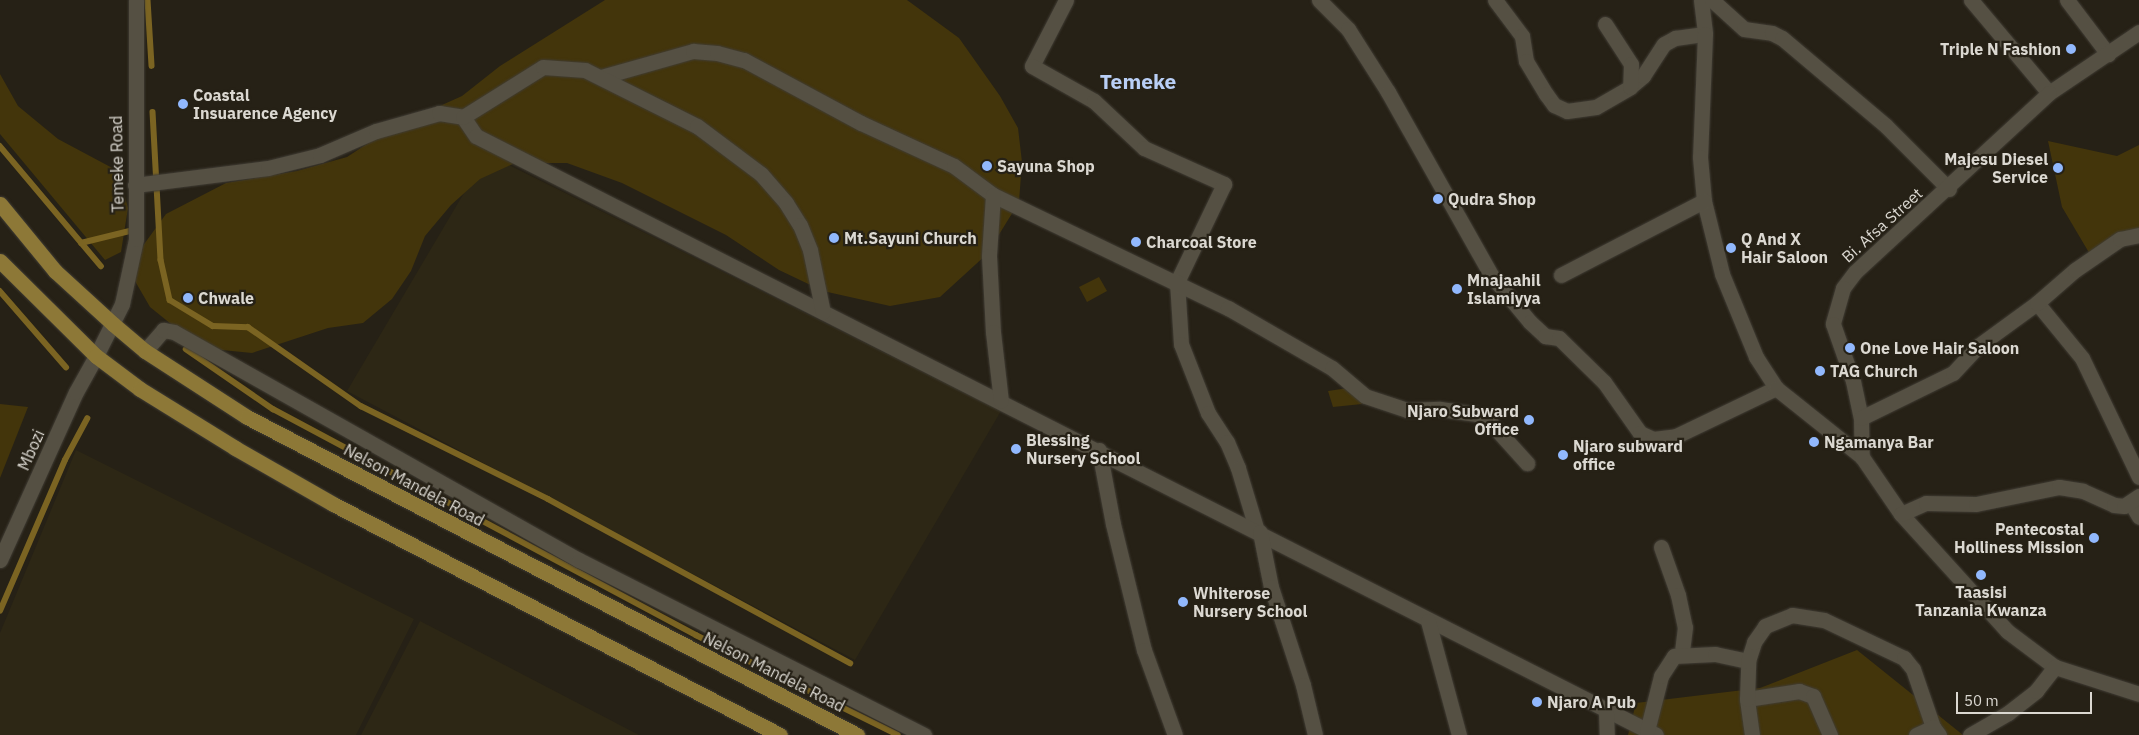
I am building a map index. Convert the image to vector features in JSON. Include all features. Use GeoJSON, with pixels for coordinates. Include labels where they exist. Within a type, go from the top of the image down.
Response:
{"type":"FeatureCollection","features":[{"type":"Feature","properties":{"kind":"main road","name":"Nelson Mandela Road"},"geometry":{"type":"LineString","coordinates":[[0,204],[55,271],[113,324],[145,351],[248,417],[857,735]]}},
{"type":"Feature","properties":{"kind":"main road"},"geometry":{"type":"LineString","coordinates":[[0,261],[96,356],[140,389],[333,504],[780,735]]}},
{"type":"Feature","properties":{"kind":"street","name":"Temeke Road"},"geometry":{"type":"LineString","coordinates":[[96,356],[122,304],[133,256],[136,0]]}},
{"type":"Feature","properties":{"kind":"street"},"geometry":{"type":"LineString","coordinates":[[1066,0],[1032,66],[1094,100],[1144,148],[1224,184],[1224,190],[1201,226],[1177,282],[1180,344],[1208,413],[1227,442],[1238,468],[1258,532],[1271,587],[1303,685],[1315,735]]}},
{"type":"Feature","properties":{"kind":"street"},"geometry":{"type":"LineString","coordinates":[[1319,0],[1348,30],[1388,92],[1490,275],[1530,322],[1545,336],[1559,338],[1604,382],[1640,433],[1653,439],[1676,436],[1776,388]]}},
{"type":"Feature","properties":{"kind":"street"},"geometry":{"type":"LineString","coordinates":[[1495,0],[1522,36],[1526,60],[1554,105],[1567,111],[1596,107],[1630,86],[1643,76],[1664,44],[1675,38],[1705,34]]}},
{"type":"Feature","properties":{"kind":"street"},"geometry":{"type":"LineString","coordinates":[[1701,0],[1705,34],[1700,157],[1704,201],[1722,274],[1742,328],[1756,357],[1776,388],[1862,457],[1901,514],[2007,631],[2055,667],[2139,694]]}},
{"type":"Feature","properties":{"kind":"street"},"geometry":{"type":"LineString","coordinates":[[1712,0],[1744,29],[1772,33],[1782,38],[1886,126],[1949,189]]}},
{"type":"Feature","properties":{"kind":"street"},"geometry":{"type":"LineString","coordinates":[[2068,0],[2108,54]]}},
{"type":"Feature","properties":{"kind":"street"},"geometry":{"type":"LineString","coordinates":[[1978,2],[2049,93]]}},
{"type":"Feature","properties":{"kind":"street"},"geometry":{"type":"LineString","coordinates":[[1604,24],[1631,64],[1630,86]]}},
{"type":"Feature","properties":{"kind":"street","name":"Bi. Afsa Street"},"geometry":{"type":"LineString","coordinates":[[1862,457],[1861,418],[1853,381],[1833,324],[1836,304],[1843,288],[1855,272],[1949,189],[2049,93],[2139,32]]}},
{"type":"Feature","properties":{"kind":"street"},"geometry":{"type":"LineString","coordinates":[[601,77],[693,51],[717,53],[744,60],[861,123],[954,166],[993,195],[1177,282],[1332,368],[1366,396],[1385,405],[1407,410],[1440,409],[1477,414],[1489,420],[1527,463]]}},
{"type":"Feature","properties":{"kind":"street"},"geometry":{"type":"LineString","coordinates":[[135,185],[268,168],[320,155],[376,131],[439,113],[463,117],[543,67],[585,70],[697,126],[761,174],[786,203],[800,225],[810,250],[823,312]]}},
{"type":"Feature","properties":{"kind":"street"},"geometry":{"type":"LineString","coordinates":[[463,117],[476,136],[1099,450],[1428,621],[1651,733],[1661,676],[1667,662],[1682,653],[1735,656],[1748,661]]}},
{"type":"Feature","properties":{"kind":"street"},"geometry":{"type":"LineString","coordinates":[[993,195],[990,280],[1001,401]]}},
{"type":"Feature","properties":{"kind":"street"},"geometry":{"type":"LineString","coordinates":[[1561,276],[1704,201]]}},
{"type":"Feature","properties":{"kind":"street"},"geometry":{"type":"LineString","coordinates":[[1861,418],[1953,372],[1978,346],[2037,303],[2075,270],[2120,239],[2139,235]]}},
{"type":"Feature","properties":{"kind":"street"},"geometry":{"type":"LineString","coordinates":[[2037,303],[2082,358],[2139,477]]}},
{"type":"Feature","properties":{"kind":"street"},"geometry":{"type":"LineString","coordinates":[[145,351],[163,330],[174,332],[580,560],[924,735]]}},
{"type":"Feature","properties":{"kind":"street","name":"Mbozi"},"geometry":{"type":"LineString","coordinates":[[0,560],[76,392],[96,356]]}},
{"type":"Feature","properties":{"kind":"street"},"geometry":{"type":"LineString","coordinates":[[1099,450],[1112,524],[1144,650],[1175,735]]}},
{"type":"Feature","properties":{"kind":"street"},"geometry":{"type":"LineString","coordinates":[[1901,514],[1926,503],[1976,504],[2059,487],[2083,491],[2114,505],[2135,499],[2139,517]]}},
{"type":"Feature","properties":{"kind":"street"},"geometry":{"type":"LineString","coordinates":[[1661,547],[1685,627],[1682,653]]}},
{"type":"Feature","properties":{"kind":"street"},"geometry":{"type":"LineString","coordinates":[[1752,735],[1747,699],[1748,661],[1754,642],[1765,626],[1777,619],[1808,615],[1824,620],[1904,658],[1913,669],[1936,731],[1916,735]]}},
{"type":"Feature","properties":{"kind":"street"},"geometry":{"type":"LineString","coordinates":[[1428,621],[1459,735]]}},
{"type":"Feature","properties":{"kind":"street"},"geometry":{"type":"LineString","coordinates":[[1970,735],[2008,713],[2036,691],[2055,667]]}},
{"type":"Feature","properties":{"kind":"street"},"geometry":{"type":"LineString","coordinates":[[1747,699],[1799,691],[1813,696],[1830,735]]}},
{"type":"Feature","properties":{"kind":"street"},"geometry":{"type":"LineString","coordinates":[[1606,712],[1607,735]]}},
{"type":"Feature","properties":{"kind":"shaded area"},"geometry":{"type":"Polygon","coordinates":[[[605,0],[907,0],[959,38],[1000,96],[1018,128],[1022,162],[1019,202],[987,254],[940,297],[890,306],[823,291],[779,270],[726,235],[622,183],[567,163],[515,163],[480,179],[451,205],[425,236],[411,271],[392,299],[363,323],[328,328],[252,353],[212,349],[182,333],[150,307],[135,281],[134,258],[166,214],[226,183],[297,171],[347,157],[393,127],[462,96],[500,66],[605,0]]]}},
{"type":"Feature","properties":{"kind":"shaded area"},"geometry":{"type":"Polygon","coordinates":[[[0,74],[18,106],[58,139],[118,171],[128,208],[121,252],[105,260],[0,134],[0,74]]]}},
{"type":"Feature","properties":{"kind":"shaded area"},"geometry":{"type":"Polygon","coordinates":[[[2048,141],[2117,156],[2139,145],[2139,237],[2091,256],[2062,207],[2048,141]]]}},
{"type":"Feature","properties":{"kind":"shaded area"},"geometry":{"type":"Polygon","coordinates":[[[487,154],[1001,411],[855,660],[347,391],[487,154]]]}},
{"type":"Feature","properties":{"kind":"shaded area"},"geometry":{"type":"Polygon","coordinates":[[[1099,277],[1107,291],[1087,302],[1079,287],[1099,277]]]}},
{"type":"Feature","properties":{"kind":"shaded area"},"geometry":{"type":"Polygon","coordinates":[[[1355,387],[1362,404],[1333,407],[1328,391],[1355,387]]]}},
{"type":"Feature","properties":{"kind":"shaded area"},"geometry":{"type":"Polygon","coordinates":[[[0,404],[28,407],[0,478],[0,404]]]}},
{"type":"Feature","properties":{"kind":"shaded area"},"geometry":{"type":"Polygon","coordinates":[[[76,450],[414,619],[356,735],[0,735],[0,633],[76,450]]]}},
{"type":"Feature","properties":{"kind":"shaded area"},"geometry":{"type":"Polygon","coordinates":[[[420,621],[639,735],[361,735],[420,621]]]}},
{"type":"Feature","properties":{"kind":"shaded area"},"geometry":{"type":"Polygon","coordinates":[[[1857,650],[1963,735],[1628,735],[1636,703],[1760,688],[1857,650]]]}},
{"type":"Feature","properties":{"kind":"waterway"},"geometry":{"type":"LineString","coordinates":[[148,0],[152,66]]}},
{"type":"Feature","properties":{"kind":"waterway"},"geometry":{"type":"LineString","coordinates":[[153,112],[161,260],[170,300],[213,326],[248,327],[361,406],[548,499],[850,663]]}},
{"type":"Feature","properties":{"kind":"waterway"},"geometry":{"type":"LineString","coordinates":[[0,146],[101,266]]}},
{"type":"Feature","properties":{"kind":"waterway"},"geometry":{"type":"LineString","coordinates":[[81,243],[134,230]]}},
{"type":"Feature","properties":{"kind":"waterway"},"geometry":{"type":"LineString","coordinates":[[0,291],[66,367]]}},
{"type":"Feature","properties":{"kind":"waterway"},"geometry":{"type":"LineString","coordinates":[[186,349],[273,409],[696,635],[898,735]]}},
{"type":"Feature","properties":{"kind":"waterway"},"geometry":{"type":"LineString","coordinates":[[0,611],[65,460],[87,419]]}},
{"type":"Feature","properties":{"kind":"place","name":"Triple N Fashion"},"geometry":{"type":"Point","coordinates":[2071,49]}},
{"type":"Feature","properties":{"kind":"place","name":"Coastal Insuarence Agency"},"geometry":{"type":"Point","coordinates":[183,104]}},
{"type":"Feature","properties":{"kind":"place","name":"Sayuna Shop"},"geometry":{"type":"Point","coordinates":[987,166]}},
{"type":"Feature","properties":{"kind":"place","name":"Majesu Diesel Service"},"geometry":{"type":"Point","coordinates":[2058,168]}},
{"type":"Feature","properties":{"kind":"place","name":"Qudra Shop"},"geometry":{"type":"Point","coordinates":[1438,199]}},
{"type":"Feature","properties":{"kind":"place","name":"Mt.Sayuni Church"},"geometry":{"type":"Point","coordinates":[834,238]}},
{"type":"Feature","properties":{"kind":"place","name":"Charcoal Store"},"geometry":{"type":"Point","coordinates":[1136,242]}},
{"type":"Feature","properties":{"kind":"place","name":"Q And X Hair Saloon"},"geometry":{"type":"Point","coordinates":[1731,248]}},
{"type":"Feature","properties":{"kind":"place","name":"Mnajaahil Islamiyya"},"geometry":{"type":"Point","coordinates":[1457,289]}},
{"type":"Feature","properties":{"kind":"place","name":"Chwale"},"geometry":{"type":"Point","coordinates":[188,298]}},
{"type":"Feature","properties":{"kind":"place","name":"One Love Hair Saloon"},"geometry":{"type":"Point","coordinates":[1850,348]}},
{"type":"Feature","properties":{"kind":"place","name":"TAG Church"},"geometry":{"type":"Point","coordinates":[1820,371]}},
{"type":"Feature","properties":{"kind":"place","name":"Njaro Subward Office"},"geometry":{"type":"Point","coordinates":[1529,420]}},
{"type":"Feature","properties":{"kind":"place","name":"Ngamanya Bar"},"geometry":{"type":"Point","coordinates":[1814,442]}},
{"type":"Feature","properties":{"kind":"place","name":"Blessing Nursery School"},"geometry":{"type":"Point","coordinates":[1016,449]}},
{"type":"Feature","properties":{"kind":"place","name":"Njaro subward office"},"geometry":{"type":"Point","coordinates":[1563,455]}},
{"type":"Feature","properties":{"kind":"place","name":"Pentecostal Holliness Mission"},"geometry":{"type":"Point","coordinates":[2094,538]}},
{"type":"Feature","properties":{"kind":"place","name":"Taasisi Tanzania Kwanza"},"geometry":{"type":"Point","coordinates":[1981,575]}},
{"type":"Feature","properties":{"kind":"place","name":"Whiterose Nursery School"},"geometry":{"type":"Point","coordinates":[1183,602]}},
{"type":"Feature","properties":{"kind":"place","name":"Njaro A Pub"},"geometry":{"type":"Point","coordinates":[1537,702]}},
{"type":"Feature","properties":{"kind":"district","name":"Temeke"},"geometry":{"type":"Point","coordinates":[1138,81]}}]}
